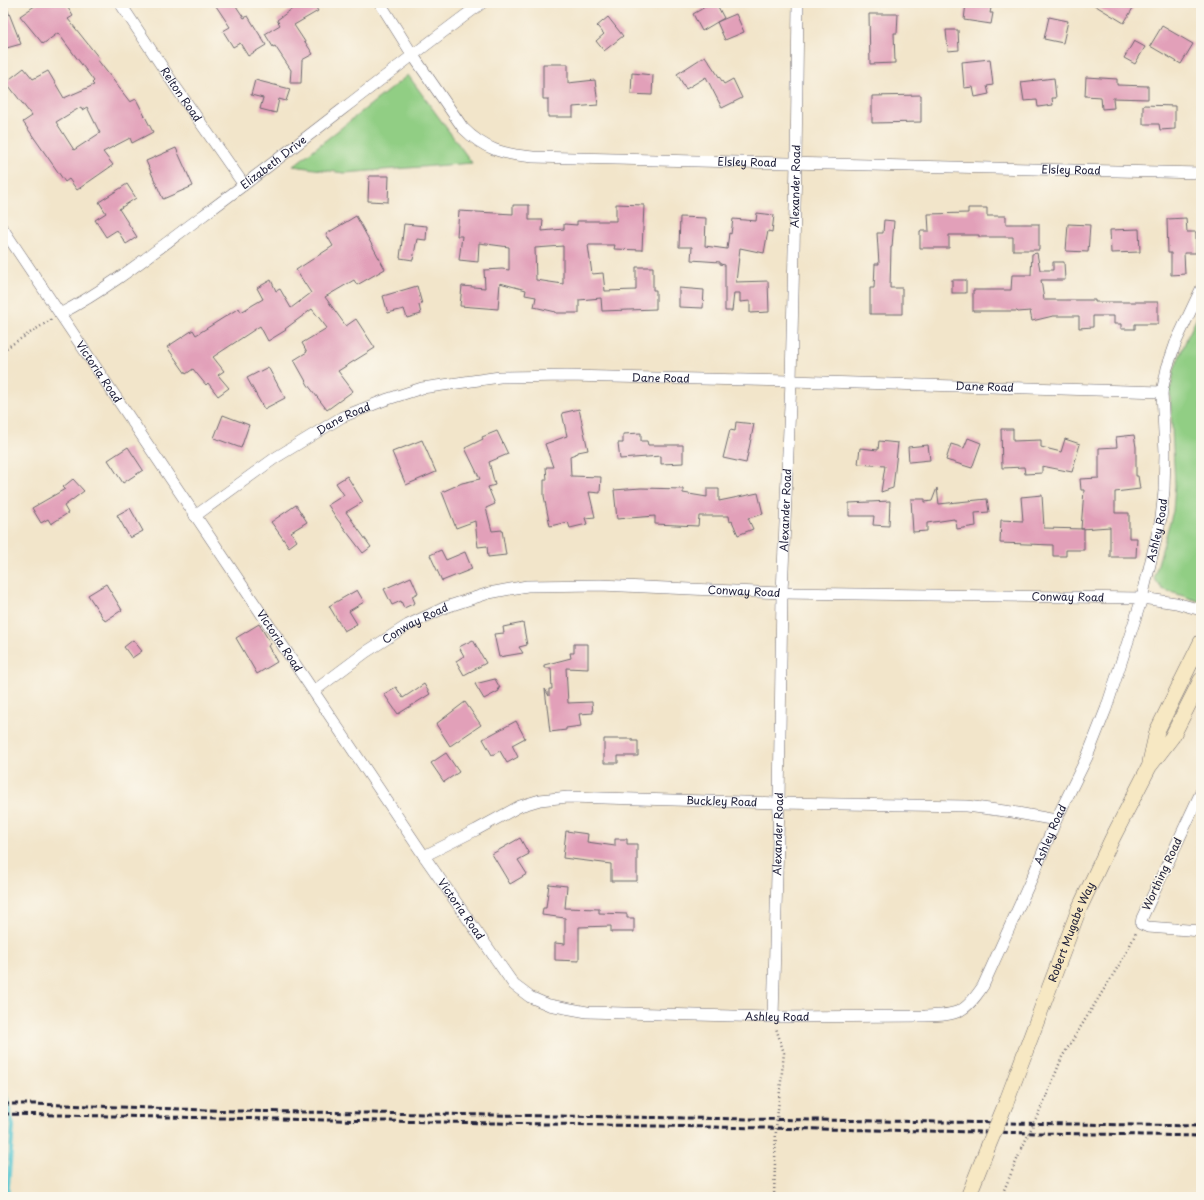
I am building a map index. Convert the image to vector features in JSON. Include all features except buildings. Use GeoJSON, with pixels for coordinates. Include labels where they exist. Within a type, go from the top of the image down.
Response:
{"type":"FeatureCollection","features":[{"type":"Feature","properties":{"kind":"main road","name":"Robert Mugabe Way"},"geometry":{"type":"LineString","coordinates":[[1149,767],[1157,731],[1201,642]]}},
{"type":"Feature","properties":{"kind":"main road","name":"Robert Mugabe Way"},"geometry":{"type":"LineString","coordinates":[[968,1197],[1006,1103],[1079,909],[1112,839],[1149,767],[1172,737],[1201,680]]}},
{"type":"Feature","properties":{"kind":"street","name":"Relton Road"},"geometry":{"type":"LineString","coordinates":[[120,3],[177,89],[244,185]]}},
{"type":"Feature","properties":{"kind":"street","name":"Elsley Road"},"geometry":{"type":"LineString","coordinates":[[380,3],[412,54],[463,128],[484,146],[498,151],[533,157],[1201,173]]}},
{"type":"Feature","properties":{"kind":"street","name":"Elizabeth Drive"},"geometry":{"type":"LineString","coordinates":[[60,314],[76,306],[131,269],[244,185],[412,54],[482,3]]}},
{"type":"Feature","properties":{"kind":"street","name":"Alexander Road"},"geometry":{"type":"LineString","coordinates":[[773,1018],[779,803],[782,593],[791,381],[798,3]]}},
{"type":"Feature","properties":{"kind":"street","name":"Victoria Road"},"geometry":{"type":"LineString","coordinates":[[3,229],[424,856],[514,985],[530,997],[550,1005],[587,1012]]}},
{"type":"Feature","properties":{"kind":"street","name":"Ashley Road"},"geometry":{"type":"LineString","coordinates":[[587,1012],[773,1018],[937,1016],[949,1015],[964,1009],[973,1001],[983,986],[1035,871],[1056,820],[1088,757],[1106,709],[1142,598],[1160,518],[1164,491],[1166,453],[1162,392],[1167,368],[1176,342],[1201,289]]}},
{"type":"Feature","properties":{"kind":"street","name":"Dane Road"},"geometry":{"type":"LineString","coordinates":[[195,516],[275,458],[342,417],[385,400],[422,388],[500,377],[575,376],[1162,392]]}},
{"type":"Feature","properties":{"kind":"street","name":"Conway Road"},"geometry":{"type":"LineString","coordinates":[[314,691],[366,652],[408,625],[446,607],[489,593],[527,586],[600,585],[782,593],[1142,598],[1201,610]]}},
{"type":"Feature","properties":{"kind":"street","name":"Worthing Road"},"geometry":{"type":"LineString","coordinates":[[1201,792],[1142,918],[1141,924],[1148,927],[1201,930]]}},
{"type":"Feature","properties":{"kind":"street","name":"Buckley Road"},"geometry":{"type":"LineString","coordinates":[[424,856],[520,806],[540,800],[568,797],[779,803],[967,806],[1056,820]]}},
{"type":"Feature","properties":{"kind":"path"},"geometry":{"type":"LineString","coordinates":[[3,350],[60,314]]}},
{"type":"Feature","properties":{"kind":"path"},"geometry":{"type":"LineString","coordinates":[[1001,1197],[1047,1096],[1062,1058],[1124,957],[1141,924]]}},
{"type":"Feature","properties":{"kind":"path"},"geometry":{"type":"LineString","coordinates":[[773,1018],[784,1053],[776,1128],[774,1197]]}},
{"type":"Feature","properties":{"kind":"green space"},"geometry":{"type":"Polygon","coordinates":[[[408,75],[472,163],[344,173],[293,166],[408,75]]]}},
{"type":"Feature","properties":{"kind":"green space"},"geometry":{"type":"Polygon","coordinates":[[[1201,309],[1201,602],[1162,589],[1154,578],[1173,511],[1175,484],[1170,392],[1175,367],[1201,309]]]}},
{"type":"Feature","properties":{"kind":"waterway"},"geometry":{"type":"LineString","coordinates":[[3,1084],[13,1126],[7,1197]]}},
{"type":"Feature","properties":{"kind":"railway"},"geometry":{"type":"LineString","coordinates":[[3,1104],[236,1111],[1201,1126]]}},
{"type":"Feature","properties":{"kind":"railway"},"geometry":{"type":"LineString","coordinates":[[3,1114],[1201,1136]]}}]}
